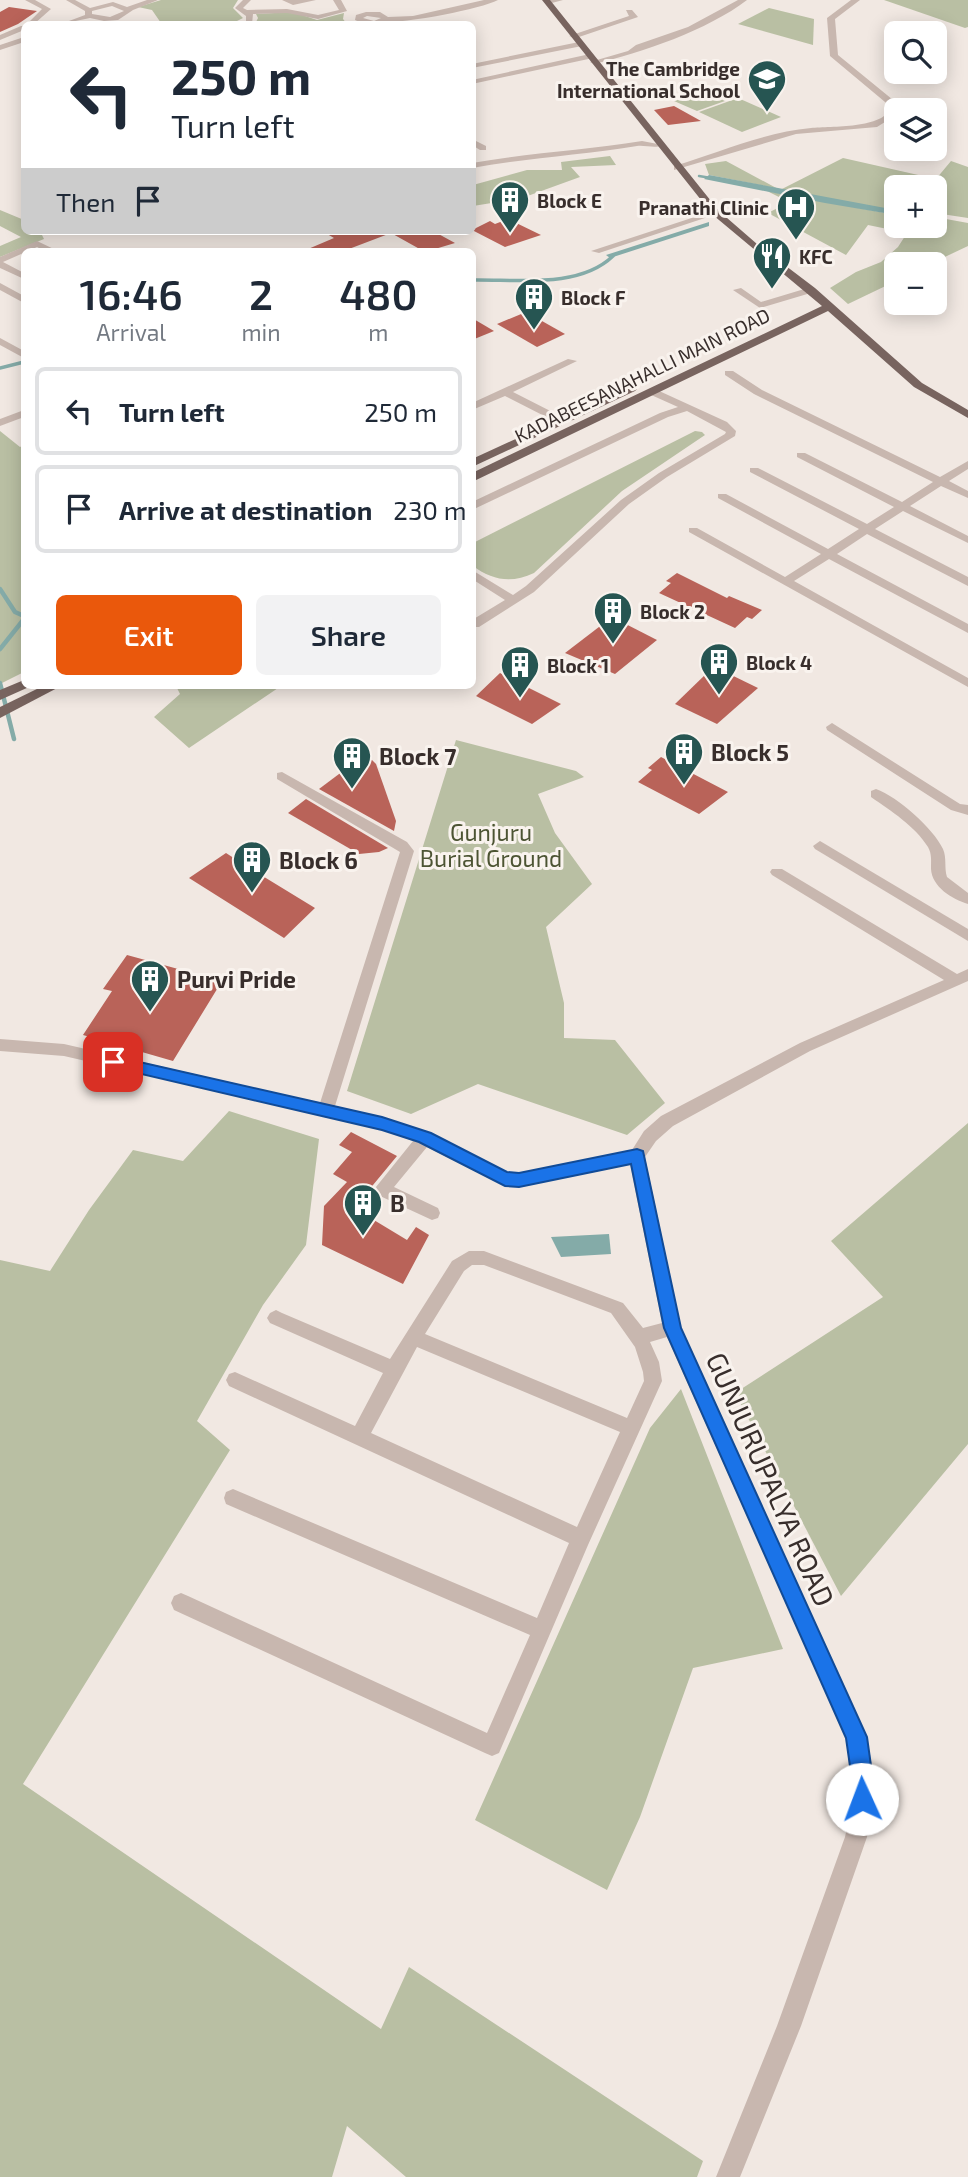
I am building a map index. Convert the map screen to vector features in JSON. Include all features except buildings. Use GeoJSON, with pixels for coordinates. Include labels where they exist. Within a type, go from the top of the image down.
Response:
{"type":"FeatureCollection","features":[{"type":"Feature","properties":{"kind":"main road"},"geometry":{"type":"LineString","coordinates":[[547,1],[696,192],[716,213],[753,246],[811,290],[918,385],[968,415]]}},
{"type":"Feature","properties":{"kind":"main road","name":"KADABEESANAHALLI MAIN ROAD"},"geometry":{"type":"LineString","coordinates":[[476,476],[648,394],[825,303]]}},
{"type":"Feature","properties":{"kind":"main road","name":"KADABEESANAHALLI MAIN ROAD"},"geometry":{"type":"LineString","coordinates":[[476,462],[825,303]]}},
{"type":"Feature","properties":{"kind":"main road"},"geometry":{"type":"LineString","coordinates":[[0,696],[21,686]]}},
{"type":"Feature","properties":{"kind":"main road"},"geometry":{"type":"LineString","coordinates":[[0,713],[48,689]]}},
{"type":"Feature","properties":{"kind":"street"},"geometry":{"type":"LineString","coordinates":[[29,0],[47,9],[33,21]]}},
{"type":"Feature","properties":{"kind":"street"},"geometry":{"type":"LineString","coordinates":[[70,0],[97,18],[118,21],[126,15],[126,7]]}},
{"type":"Feature","properties":{"kind":"street"},"geometry":{"type":"LineString","coordinates":[[89,0],[103,5],[126,7],[154,0]]}},
{"type":"Feature","properties":{"kind":"street"},"geometry":{"type":"LineString","coordinates":[[126,7],[143,0]]}},
{"type":"Feature","properties":{"kind":"street"},"geometry":{"type":"LineString","coordinates":[[247,0],[239,8],[250,15],[249,21]]}},
{"type":"Feature","properties":{"kind":"street"},"geometry":{"type":"LineString","coordinates":[[286,0],[293,3],[312,0]]}},
{"type":"Feature","properties":{"kind":"street"},"geometry":{"type":"LineString","coordinates":[[245,12],[287,11],[325,17],[343,11],[337,0]]}},
{"type":"Feature","properties":{"kind":"street"},"geometry":{"type":"LineString","coordinates":[[381,21],[385,17],[471,0]]}},
{"type":"Feature","properties":{"kind":"street"},"geometry":{"type":"LineString","coordinates":[[357,5],[366,16],[413,18],[494,0]]}},
{"type":"Feature","properties":{"kind":"street"},"geometry":{"type":"LineString","coordinates":[[547,1],[559,0]]}},
{"type":"Feature","properties":{"kind":"street"},"geometry":{"type":"LineString","coordinates":[[476,81],[631,53],[639,47],[691,29],[743,0]]}},
{"type":"Feature","properties":{"kind":"street"},"geometry":{"type":"LineString","coordinates":[[677,168],[804,130],[877,125],[893,113],[895,106],[834,56],[831,18],[856,0]]}},
{"type":"Feature","properties":{"kind":"street"},"geometry":{"type":"LineString","coordinates":[[97,18],[103,5]]}},
{"type":"Feature","properties":{"kind":"street"},"geometry":{"type":"LineString","coordinates":[[476,65],[576,40],[634,17],[629,12]]}},
{"type":"Feature","properties":{"kind":"street"},"geometry":{"type":"LineString","coordinates":[[0,38],[21,29]]}},
{"type":"Feature","properties":{"kind":"street"},"geometry":{"type":"LineString","coordinates":[[0,47],[21,40]]}},
{"type":"Feature","properties":{"kind":"street"},"geometry":{"type":"LineString","coordinates":[[476,165],[521,157],[581,153],[642,143],[659,145]]}},
{"type":"Feature","properties":{"kind":"street"},"geometry":{"type":"LineString","coordinates":[[476,144],[483,148]]}},
{"type":"Feature","properties":{"kind":"street"},"geometry":{"type":"LineString","coordinates":[[596,251],[716,213]]}},
{"type":"Feature","properties":{"kind":"street"},"geometry":{"type":"LineString","coordinates":[[29,248],[37,244],[46,248]]}},
{"type":"Feature","properties":{"kind":"street"},"geometry":{"type":"LineString","coordinates":[[0,262],[21,252]]}},
{"type":"Feature","properties":{"kind":"street"},"geometry":{"type":"LineString","coordinates":[[0,262],[21,274]]}},
{"type":"Feature","properties":{"kind":"street"},"geometry":{"type":"LineString","coordinates":[[0,286],[21,298]]}},
{"type":"Feature","properties":{"kind":"street"},"geometry":{"type":"LineString","coordinates":[[738,290],[760,305],[811,290]]}},
{"type":"Feature","properties":{"kind":"street"},"geometry":{"type":"LineString","coordinates":[[0,341],[21,353]]}},
{"type":"Feature","properties":{"kind":"street"},"geometry":{"type":"LineString","coordinates":[[476,405],[572,361]]}},
{"type":"Feature","properties":{"kind":"street"},"geometry":{"type":"LineString","coordinates":[[729,373],[758,392],[968,495]]}},
{"type":"Feature","properties":{"kind":"street"},"geometry":{"type":"LineString","coordinates":[[506,392],[562,421]]}},
{"type":"Feature","properties":{"kind":"street"},"geometry":{"type":"LineString","coordinates":[[476,623],[530,589],[625,502],[718,442],[713,431],[683,410],[648,394]]}},
{"type":"Feature","properties":{"kind":"street"},"geometry":{"type":"LineString","coordinates":[[476,506],[664,415],[683,410]]}},
{"type":"Feature","properties":{"kind":"street"},"geometry":{"type":"LineString","coordinates":[[0,423],[21,414]]}},
{"type":"Feature","properties":{"kind":"street"},"geometry":{"type":"LineString","coordinates":[[801,455],[968,540]]}},
{"type":"Feature","properties":{"kind":"street"},"geometry":{"type":"LineString","coordinates":[[785,582],[968,464]]}},
{"type":"Feature","properties":{"kind":"street"},"geometry":{"type":"LineString","coordinates":[[754,470],[968,582]]}},
{"type":"Feature","properties":{"kind":"street"},"geometry":{"type":"LineString","coordinates":[[722,496],[968,629]]}},
{"type":"Feature","properties":{"kind":"street"},"geometry":{"type":"LineString","coordinates":[[693,530],[968,683]]}},
{"type":"Feature","properties":{"kind":"street"},"geometry":{"type":"LineString","coordinates":[[476,576],[513,600]]}},
{"type":"Feature","properties":{"kind":"street"},"geometry":{"type":"LineString","coordinates":[[832,727],[956,807],[968,810]]}},
{"type":"Feature","properties":{"kind":"street"},"geometry":{"type":"LineString","coordinates":[[282,776],[402,845],[407,852],[326,1110]]}},
{"type":"Feature","properties":{"kind":"street"},"geometry":{"type":"LineString","coordinates":[[876,794],[898,809],[927,837],[937,851],[939,878],[946,886],[968,899]]}},
{"type":"Feature","properties":{"kind":"street"},"geometry":{"type":"LineString","coordinates":[[820,846],[968,936]]}},
{"type":"Feature","properties":{"kind":"street"},"geometry":{"type":"LineString","coordinates":[[777,872],[962,978]]}},
{"type":"Feature","properties":{"kind":"street"},"geometry":{"type":"LineString","coordinates":[[0,1045],[64,1050],[382,1123],[425,1138],[505,1179],[519,1180],[637,1156],[650,1136],[667,1121],[805,1047],[962,978]]}},
{"type":"Feature","properties":{"kind":"street"},"geometry":{"type":"LineString","coordinates":[[425,1138],[384,1187],[386,1191],[432,1213]]}},
{"type":"Feature","properties":{"kind":"street","name":"GUNJURUPALYA ROAD"},"geometry":{"type":"LineString","coordinates":[[637,1156],[673,1328],[856,1737],[862,1780],[861,1818],[831,1912],[728,2177]]}},
{"type":"Feature","properties":{"kind":"street"},"geometry":{"type":"LineString","coordinates":[[181,1602],[492,1746],[581,1539],[653,1381],[639,1337],[630,1321],[617,1308],[484,1258],[469,1258],[458,1266],[394,1369],[360,1435]]}},
{"type":"Feature","properties":{"kind":"street"},"geometry":{"type":"LineString","coordinates":[[275,1318],[394,1369]]}},
{"type":"Feature","properties":{"kind":"street"},"geometry":{"type":"LineString","coordinates":[[639,1337],[673,1328]]}},
{"type":"Feature","properties":{"kind":"street"},"geometry":{"type":"LineString","coordinates":[[414,1338],[633,1429]]}},
{"type":"Feature","properties":{"kind":"street"},"geometry":{"type":"LineString","coordinates":[[235,1380],[360,1435],[581,1539]]}},
{"type":"Feature","properties":{"kind":"street"},"geometry":{"type":"LineString","coordinates":[[233,1498],[542,1630]]}},
{"type":"Feature","properties":{"kind":"green space"},"geometry":{"type":"Polygon","coordinates":[[[161,0],[238,0],[233,8],[243,18],[237,21],[160,21],[152,10],[138,7],[161,0]]]}},
{"type":"Feature","properties":{"kind":"green space"},"geometry":{"type":"Polygon","coordinates":[[[884,0],[968,0],[968,27],[884,0]]]}},
{"type":"Feature","properties":{"kind":"green space"},"geometry":{"type":"Polygon","coordinates":[[[769,8],[814,19],[813,45],[738,24],[769,8]]]}},
{"type":"Feature","properties":{"kind":"green space"},"geometry":{"type":"Polygon","coordinates":[[[293,12],[317,20],[344,13],[345,21],[256,21],[256,14],[293,12]]]}},
{"type":"Feature","properties":{"kind":"green space"},"geometry":{"type":"Polygon","coordinates":[[[702,91],[725,101],[697,111],[674,101],[702,91]]]}},
{"type":"Feature","properties":{"kind":"green space"},"geometry":{"type":"Polygon","coordinates":[[[738,98],[781,117],[742,132],[699,112],[738,98]]]}},
{"type":"Feature","properties":{"kind":"green space"},"geometry":{"type":"Polygon","coordinates":[[[610,156],[616,165],[571,167],[580,177],[511,202],[514,205],[504,201],[476,206],[476,184],[527,170],[562,170],[561,162],[610,156]]]}},
{"type":"Feature","properties":{"kind":"green space"},"geometry":{"type":"Polygon","coordinates":[[[843,158],[918,175],[884,175],[884,209],[781,189],[843,158]]]}},
{"type":"Feature","properties":{"kind":"green space"},"geometry":{"type":"Polygon","coordinates":[[[726,161],[777,188],[709,175],[705,164],[726,161]]]}},
{"type":"Feature","properties":{"kind":"green space"},"geometry":{"type":"Polygon","coordinates":[[[951,161],[968,167],[968,218],[947,215],[947,175],[939,175],[951,161]]]}},
{"type":"Feature","properties":{"kind":"green space"},"geometry":{"type":"Polygon","coordinates":[[[767,191],[884,213],[884,228],[868,225],[846,255],[768,213],[789,202],[767,191]]]}},
{"type":"Feature","properties":{"kind":"green space"},"geometry":{"type":"Polygon","coordinates":[[[0,210],[21,219],[21,235],[42,235],[44,239],[0,257],[0,246],[21,237],[0,226],[0,210]]]}},
{"type":"Feature","properties":{"kind":"green space"},"geometry":{"type":"Polygon","coordinates":[[[947,219],[968,223],[968,246],[947,256],[947,252],[892,252],[904,238],[947,238],[947,219]]]}},
{"type":"Feature","properties":{"kind":"green space"},"geometry":{"type":"Polygon","coordinates":[[[884,259],[884,287],[848,304],[830,288],[856,272],[884,259]]]}},
{"type":"Feature","properties":{"kind":"green space"},"geometry":{"type":"Polygon","coordinates":[[[0,431],[21,446],[21,674],[0,684],[0,431]]]}},
{"type":"Feature","properties":{"kind":"green space"},"geometry":{"type":"Polygon","coordinates":[[[695,431],[705,435],[622,491],[534,573],[517,579],[487,575],[476,568],[476,541],[695,431]]]}},
{"type":"Feature","properties":{"kind":"green space"},"geometry":{"type":"Polygon","coordinates":[[[178,689],[277,689],[189,748],[154,717],[180,694],[178,689]]]}},
{"type":"Feature","properties":{"kind":"green space","name":"Gunjuru Burial Ground"},"geometry":{"type":"Polygon","coordinates":[[[456,740],[576,771],[584,777],[538,794],[555,833],[592,884],[546,927],[564,1003],[564,1038],[615,1040],[665,1103],[627,1135],[478,1084],[411,1114],[347,1091],[456,740]]]}},
{"type":"Feature","properties":{"kind":"green space"},"geometry":{"type":"Polygon","coordinates":[[[229,1111],[319,1139],[306,1245],[263,1305],[197,1421],[230,1450],[23,1784],[381,2029],[409,1967],[703,2161],[697,2177],[406,2177],[347,2126],[332,2177],[0,2177],[0,1260],[50,1271],[89,1210],[133,1150],[183,1161],[229,1111]]]}},
{"type":"Feature","properties":{"kind":"green space"},"geometry":{"type":"Polygon","coordinates":[[[968,1123],[968,1444],[841,1596],[735,1393],[883,1297],[831,1241],[968,1123]]]}},
{"type":"Feature","properties":{"kind":"green space"},"geometry":{"type":"Polygon","coordinates":[[[681,1389],[783,1649],[693,1668],[640,1817],[607,1890],[475,1820],[650,1428],[681,1389]]]}},
{"type":"Feature","properties":{"kind":"water"},"geometry":{"type":"Polygon","coordinates":[[[709,175],[884,208],[884,213],[825,203],[704,179],[709,175]]]}},
{"type":"Feature","properties":{"kind":"water"},"geometry":{"type":"Polygon","coordinates":[[[709,222],[709,226],[610,258],[606,255],[709,222]]]}},
{"type":"Feature","properties":{"kind":"water"},"geometry":{"type":"Polygon","coordinates":[[[609,1234],[611,1254],[561,1257],[551,1237],[609,1234]]]}},
{"type":"Feature","properties":{"kind":"waterway"},"geometry":{"type":"LineString","coordinates":[[699,176],[711,178]]}},
{"type":"Feature","properties":{"kind":"waterway"},"geometry":{"type":"LineString","coordinates":[[476,280],[527,281],[565,278],[583,274],[613,256]]}},
{"type":"Feature","properties":{"kind":"waterway"},"geometry":{"type":"LineString","coordinates":[[0,368],[21,363]]}},
{"type":"Feature","properties":{"kind":"waterway"},"geometry":{"type":"LineString","coordinates":[[0,589],[15,612],[21,615]]}},
{"type":"Feature","properties":{"kind":"waterway"},"geometry":{"type":"LineString","coordinates":[[0,649],[21,623]]}},
{"type":"Feature","properties":{"kind":"waterway"},"geometry":{"type":"LineString","coordinates":[[0,683],[14,739]]}},
{"type":"Feature","properties":{"kind":"place","name":"The Cambridge International School"},"geometry":{"type":"Point","coordinates":[767,113]}},
{"type":"Feature","properties":{"kind":"place","name":"Block E"},"geometry":{"type":"Point","coordinates":[510,234]}},
{"type":"Feature","properties":{"kind":"place","name":"Pranathi Clinic"},"geometry":{"type":"Point","coordinates":[796,241]}},
{"type":"Feature","properties":{"kind":"place","name":"KFC"},"geometry":{"type":"Point","coordinates":[772,290]}},
{"type":"Feature","properties":{"kind":"place","name":"Block F"},"geometry":{"type":"Point","coordinates":[534,331]}},
{"type":"Feature","properties":{"kind":"place","name":"Block 2"},"geometry":{"type":"Point","coordinates":[613,645]}},
{"type":"Feature","properties":{"kind":"place","name":"Block 4"},"geometry":{"type":"Point","coordinates":[719,696]}},
{"type":"Feature","properties":{"kind":"place","name":"Block 1"},"geometry":{"type":"Point","coordinates":[520,699]}},
{"type":"Feature","properties":{"kind":"place","name":"Block 5"},"geometry":{"type":"Point","coordinates":[684,786]}},
{"type":"Feature","properties":{"kind":"place","name":"Block 7"},"geometry":{"type":"Point","coordinates":[352,790]}},
{"type":"Feature","properties":{"kind":"place","name":"Block 6"},"geometry":{"type":"Point","coordinates":[252,894]}},
{"type":"Feature","properties":{"kind":"place","name":"Purvi Pride"},"geometry":{"type":"Point","coordinates":[150,1013]}},
{"type":"Feature","properties":{"kind":"place","name":"B"},"geometry":{"type":"Point","coordinates":[363,1237]}},
{"type":"Feature","properties":{"kind":"route"},"geometry":{"type":"LineString","coordinates":[[113,1062],[382,1123],[425,1138],[505,1179],[519,1180],[637,1156],[673,1328],[856,1737],[862,1799]]}}]}
